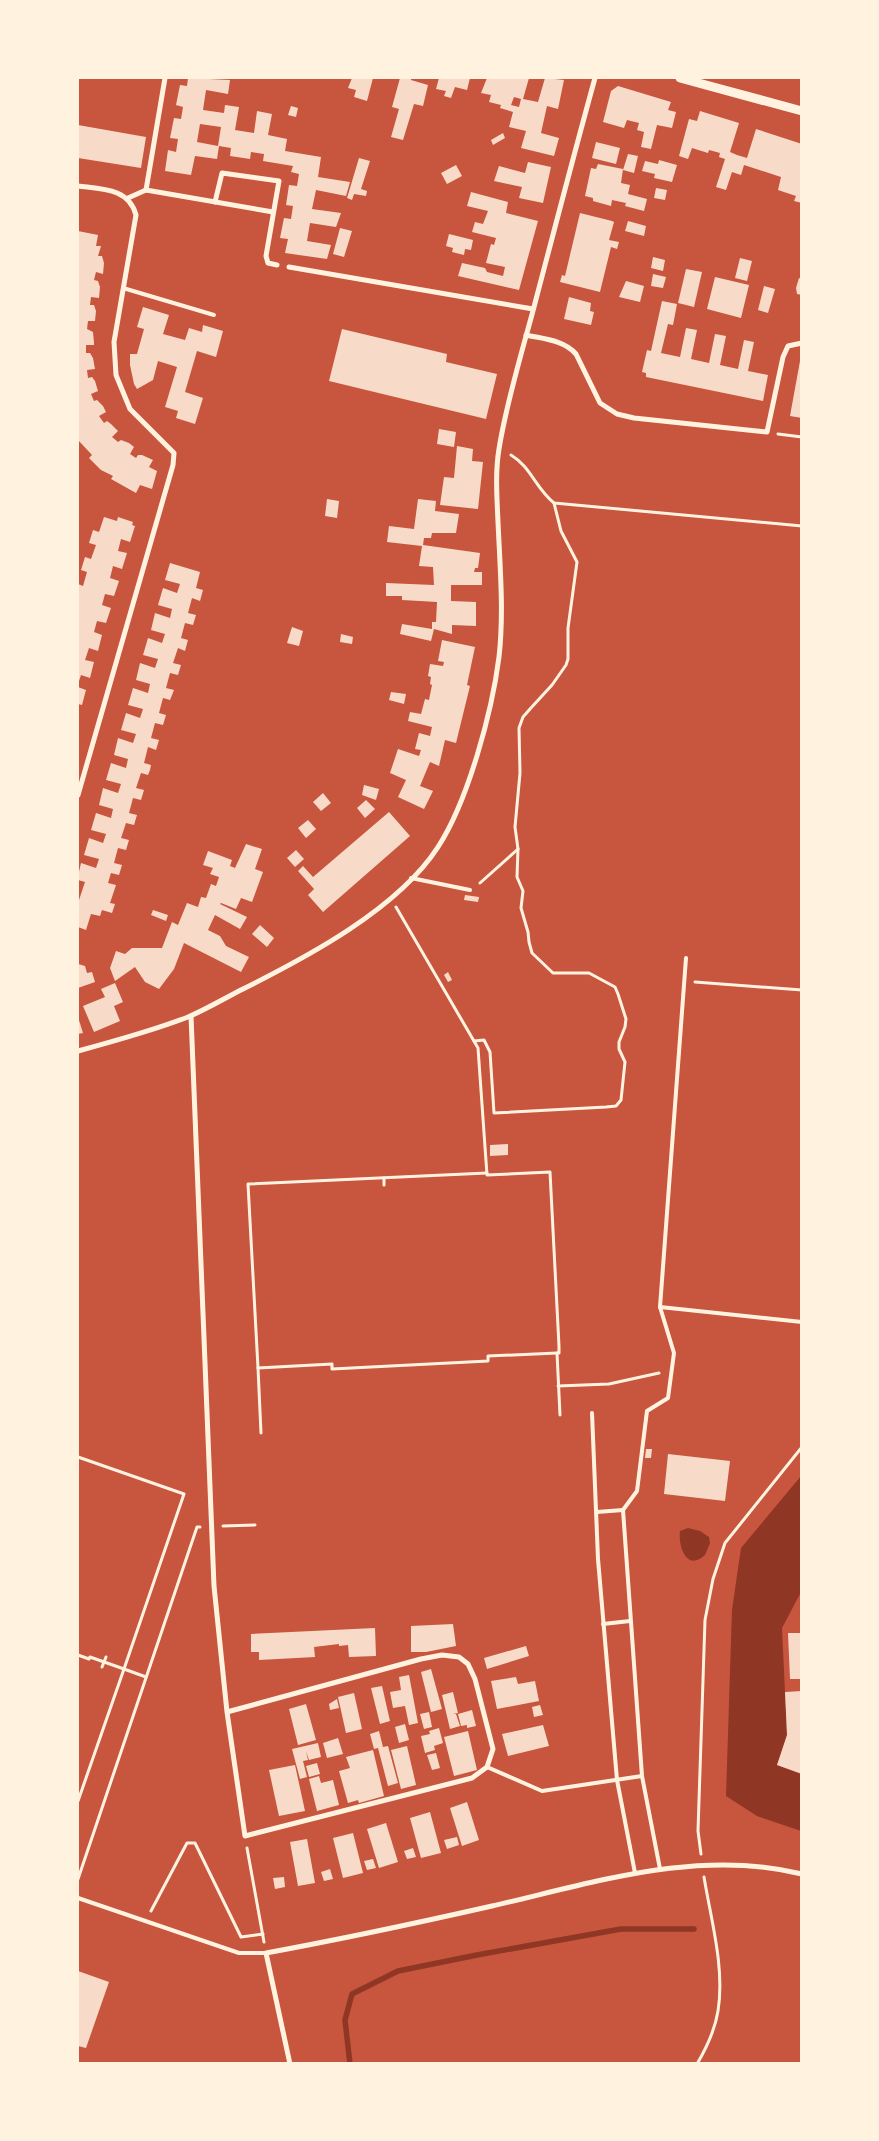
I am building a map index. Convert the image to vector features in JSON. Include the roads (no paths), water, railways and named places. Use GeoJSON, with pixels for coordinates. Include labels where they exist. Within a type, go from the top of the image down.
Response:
{"type":"FeatureCollection","features":[{"type":"Feature","properties":{"kind":"street"},"geometry":{"type":"LineString","coordinates":[[146,190],[165,78]]}},
{"type":"Feature","properties":{"kind":"street"},"geometry":{"type":"LineString","coordinates":[[78,1051],[140,1034],[191,1016],[326,944],[391,897],[427,862],[447,830],[463,794],[492,698],[499,653],[501,581],[497,468],[499,448],[526,335],[595,78]]}},
{"type":"Feature","properties":{"kind":"street"},"geometry":{"type":"LineString","coordinates":[[680,78],[802,111]]}},
{"type":"Feature","properties":{"kind":"street"},"geometry":{"type":"LineString","coordinates":[[215,202],[222,173],[279,182],[266,259],[268,262],[277,265]]}},
{"type":"Feature","properties":{"kind":"street"},"geometry":{"type":"LineString","coordinates":[[78,186],[122,194],[134,206],[136,215],[114,342],[116,375],[130,409],[174,453],[173,464],[78,794]]}},
{"type":"Feature","properties":{"kind":"street"},"geometry":{"type":"LineString","coordinates":[[128,198],[146,190],[273,212]]}},
{"type":"Feature","properties":{"kind":"street"},"geometry":{"type":"LineString","coordinates":[[289,268],[533,309]]}},
{"type":"Feature","properties":{"kind":"street"},"geometry":{"type":"LineString","coordinates":[[526,335],[565,344],[571,348],[576,354],[600,403],[617,414],[634,418],[768,432],[783,357],[788,346],[802,343]]}},
{"type":"Feature","properties":{"kind":"street"},"geometry":{"type":"LineString","coordinates":[[191,1016],[214,1586],[227,1712],[245,1836],[472,1778],[487,1767],[493,1749],[475,1679],[468,1664],[458,1657],[442,1655],[421,1659],[227,1712]]}},
{"type":"Feature","properties":{"kind":"street"},"geometry":{"type":"LineString","coordinates":[[290,2064],[266,1953],[376,1933],[635,1873],[660,1869],[732,1864],[781,1868],[802,1874]]}},
{"type":"Feature","properties":{"kind":"lane"},"geometry":{"type":"LineString","coordinates":[[123,288],[214,315]]}},
{"type":"Feature","properties":{"kind":"lane"},"geometry":{"type":"LineString","coordinates":[[411,878],[470,890]]}},
{"type":"Feature","properties":{"kind":"lane"},"geometry":{"type":"LineString","coordinates":[[660,1869],[642,1776],[623,1510],[636,1491],[647,1410],[668,1398],[674,1354],[660,1307],[686,958]]}},
{"type":"Feature","properties":{"kind":"lane"},"geometry":{"type":"LineString","coordinates":[[660,1307],[802,1322]]}},
{"type":"Feature","properties":{"kind":"lane"},"geometry":{"type":"LineString","coordinates":[[592,1412],[598,1558],[617,1780],[635,1873]]}},
{"type":"Feature","properties":{"kind":"lane"},"geometry":{"type":"LineString","coordinates":[[597,1512],[623,1510]]}},
{"type":"Feature","properties":{"kind":"lane"},"geometry":{"type":"LineString","coordinates":[[603,1624],[630,1621]]}},
{"type":"Feature","properties":{"kind":"lane"},"geometry":{"type":"LineString","coordinates":[[487,1767],[542,1791],[642,1776]]}},
{"type":"Feature","properties":{"kind":"lane"},"geometry":{"type":"LineString","coordinates":[[78,1898],[239,1953],[266,1953]]}},
{"type":"Feature","properties":{"kind":"waterway"},"geometry":{"type":"LineString","coordinates":[[350,2064],[345,2020],[352,1994],[398,1971],[621,1929],[694,1929]]}}]}
